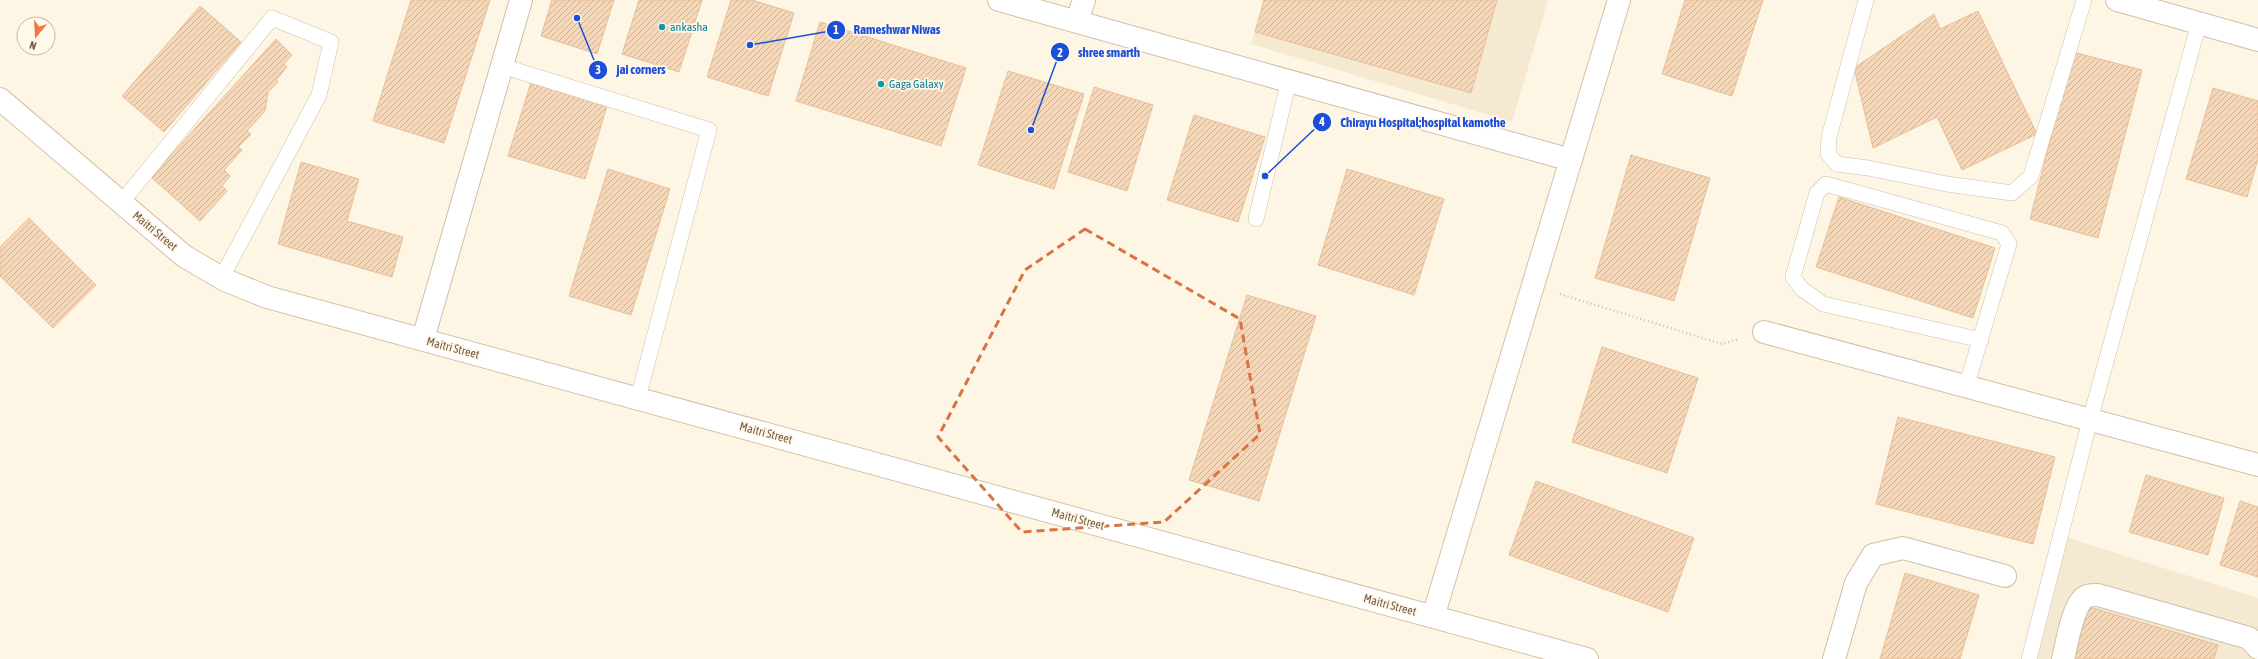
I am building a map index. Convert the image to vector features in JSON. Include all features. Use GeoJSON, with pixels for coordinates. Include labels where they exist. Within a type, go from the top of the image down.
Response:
{"type":"FeatureCollection","features":[{"type":"Feature","properties":{"kind":"street"},"geometry":{"type":"LineString","coordinates":[[423,339],[522,0]]}},
{"type":"Feature","properties":{"kind":"street"},"geometry":{"type":"LineString","coordinates":[[999,0],[1571,160]]}},
{"type":"Feature","properties":{"kind":"street"},"geometry":{"type":"LineString","coordinates":[[1078,21],[1084,0]]}},
{"type":"Feature","properties":{"kind":"street"},"geometry":{"type":"LineString","coordinates":[[1433,617],[1619,0]]}},
{"type":"Feature","properties":{"kind":"street"},"geometry":{"type":"LineString","coordinates":[[2117,0],[2258,40]]}},
{"type":"Feature","properties":{"kind":"street","name":"Maitri Street"},"geometry":{"type":"LineString","coordinates":[[0,99],[184,256],[222,277],[267,297],[1587,659]]}},
{"type":"Feature","properties":{"kind":"street"},"geometry":{"type":"LineString","coordinates":[[1764,332],[2258,465]]}},
{"type":"Feature","properties":{"kind":"street"},"geometry":{"type":"LineString","coordinates":[[1834,659],[1856,583],[1873,555],[1903,548],[2005,576]]}},
{"type":"Feature","properties":{"kind":"street"},"geometry":{"type":"LineString","coordinates":[[2063,659],[2081,600],[2090,595],[2098,595],[2249,638],[2258,648]]}},
{"type":"Feature","properties":{"kind":"lane"},"geometry":{"type":"LineString","coordinates":[[1866,0],[1829,137],[1828,154],[1837,164],[1868,168],[1947,184],[2012,193],[2031,176],[2084,0]]}},
{"type":"Feature","properties":{"kind":"lane"},"geometry":{"type":"LineString","coordinates":[[121,203],[272,18],[331,42],[319,95],[222,277]]}},
{"type":"Feature","properties":{"kind":"lane"},"geometry":{"type":"LineString","coordinates":[[2030,659],[2090,420],[2199,23]]}},
{"type":"Feature","properties":{"kind":"lane"},"geometry":{"type":"LineString","coordinates":[[502,66],[709,130],[638,398]]}},
{"type":"Feature","properties":{"kind":"lane"},"geometry":{"type":"LineString","coordinates":[[1256,219],[1289,80]]}},
{"type":"Feature","properties":{"kind":"lane"},"geometry":{"type":"LineString","coordinates":[[1966,387],[1981,340],[2009,244],[2002,233],[1826,184],[1817,193],[1793,277],[1802,289],[1823,304],[1981,340]]}},
{"type":"Feature","properties":{"kind":"path"},"geometry":{"type":"LineString","coordinates":[[1533,286],[1722,344],[1764,332]]}},
{"type":"Feature","properties":{"kind":"highlighted area"},"geometry":{"type":"Polygon","coordinates":[[[1085,229],[1240,319],[1260,434],[1164,522],[1022,532],[938,437],[1025,270],[1085,229]]]}},
{"type":"Feature","properties":{"kind":"shaded area"},"geometry":{"type":"Polygon","coordinates":[[[1264,0],[1548,0],[1512,122],[1251,44],[1264,0]]]}},
{"type":"Feature","properties":{"kind":"shaded area"},"geometry":{"type":"Polygon","coordinates":[[[2066,537],[2258,598],[2258,659],[2037,659],[2066,537]]]}},
{"type":"Feature","properties":{"kind":"building"},"geometry":{"type":"Polygon","coordinates":[[[411,0],[490,0],[444,143],[373,121],[411,0]]]}},
{"type":"Feature","properties":{"kind":"building"},"geometry":{"type":"Polygon","coordinates":[[[552,0],[614,0],[597,54],[541,36],[552,0]]]}},
{"type":"Feature","properties":{"kind":"building","name":"ankasha"},"geometry":{"type":"Polygon","coordinates":[[[639,0],[702,0],[679,72],[622,54],[639,0]]]}},
{"type":"Feature","properties":{"kind":"building"},"geometry":{"type":"Polygon","coordinates":[[[731,0],[752,0],[794,13],[768,96],[707,77],[731,0]]]}},
{"type":"Feature","properties":{"kind":"building"},"geometry":{"type":"Polygon","coordinates":[[[1264,0],[1497,0],[1471,93],[1255,32],[1264,0]]]}},
{"type":"Feature","properties":{"kind":"building"},"geometry":{"type":"Polygon","coordinates":[[[1685,0],[1763,0],[1732,96],[1662,74],[1685,0]]]}},
{"type":"Feature","properties":{"kind":"building"},"geometry":{"type":"Polygon","coordinates":[[[200,6],[241,42],[164,132],[122,96],[200,6]]]}},
{"type":"Feature","properties":{"kind":"building"},"geometry":{"type":"Polygon","coordinates":[[[1978,11],[2037,134],[1962,170],[1937,117],[1873,148],[1854,68],[1934,14],[1940,29],[1978,11]]]}},
{"type":"Feature","properties":{"kind":"building","name":"Gaga Galaxy"},"geometry":{"type":"Polygon","coordinates":[[[820,22],[966,68],[941,146],[796,101],[820,22]]]}},
{"type":"Feature","properties":{"kind":"building"},"geometry":{"type":"Polygon","coordinates":[[[276,39],[292,55],[284,64],[287,67],[276,80],[278,82],[268,92],[265,111],[247,131],[251,134],[238,147],[242,150],[224,170],[230,176],[222,186],[227,191],[200,221],[151,177],[276,39]]]}},
{"type":"Feature","properties":{"kind":"building"},"geometry":{"type":"Polygon","coordinates":[[[2073,52],[2142,70],[2098,238],[2030,219],[2073,52]]]}},
{"type":"Feature","properties":{"kind":"building"},"geometry":{"type":"Polygon","coordinates":[[[1008,71],[1084,94],[1054,189],[978,165],[1008,71]]]}},
{"type":"Feature","properties":{"kind":"building"},"geometry":{"type":"Polygon","coordinates":[[[531,82],[607,106],[585,179],[508,156],[531,82]]]}},
{"type":"Feature","properties":{"kind":"building"},"geometry":{"type":"Polygon","coordinates":[[[1094,87],[1153,105],[1127,191],[1068,172],[1094,87]]]}},
{"type":"Feature","properties":{"kind":"building"},"geometry":{"type":"Polygon","coordinates":[[[2213,88],[2258,101],[2258,159],[2247,197],[2186,179],[2213,88]]]}},
{"type":"Feature","properties":{"kind":"building"},"geometry":{"type":"Polygon","coordinates":[[[1194,115],[1265,137],[1238,222],[1167,200],[1194,115]]]}},
{"type":"Feature","properties":{"kind":"building"},"geometry":{"type":"Polygon","coordinates":[[[1631,155],[1710,178],[1674,301],[1595,278],[1631,155]]]}},
{"type":"Feature","properties":{"kind":"building"},"geometry":{"type":"Polygon","coordinates":[[[301,162],[359,179],[347,221],[403,237],[392,277],[278,244],[301,162]]]}},
{"type":"Feature","properties":{"kind":"building"},"geometry":{"type":"Polygon","coordinates":[[[608,169],[670,189],[631,315],[569,296],[608,169]]]}},
{"type":"Feature","properties":{"kind":"building"},"geometry":{"type":"Polygon","coordinates":[[[1347,169],[1444,199],[1414,295],[1318,265],[1347,169]]]}},
{"type":"Feature","properties":{"kind":"building"},"geometry":{"type":"Polygon","coordinates":[[[1839,197],[1995,248],[1973,318],[1816,267],[1839,197]]]}},
{"type":"Feature","properties":{"kind":"building"},"geometry":{"type":"Polygon","coordinates":[[[29,218],[96,285],[53,328],[0,276],[0,247],[29,218]]]}},
{"type":"Feature","properties":{"kind":"building"},"geometry":{"type":"Polygon","coordinates":[[[1247,295],[1316,316],[1259,501],[1189,480],[1247,295]]]}},
{"type":"Feature","properties":{"kind":"building"},"geometry":{"type":"Polygon","coordinates":[[[1602,347],[1698,378],[1667,473],[1572,442],[1602,347]]]}},
{"type":"Feature","properties":{"kind":"building"},"geometry":{"type":"Polygon","coordinates":[[[1898,417],[2055,457],[2033,544],[1876,504],[1898,417]]]}},
{"type":"Feature","properties":{"kind":"building"},"geometry":{"type":"Polygon","coordinates":[[[2146,475],[2224,498],[2208,555],[2129,532],[2146,475]]]}},
{"type":"Feature","properties":{"kind":"building"},"geometry":{"type":"Polygon","coordinates":[[[1536,481],[1694,538],[1668,612],[1509,555],[1536,481]]]}},
{"type":"Feature","properties":{"kind":"building"},"geometry":{"type":"Polygon","coordinates":[[[2240,501],[2258,507],[2258,577],[2220,565],[2240,501]]]}},
{"type":"Feature","properties":{"kind":"building"},"geometry":{"type":"Polygon","coordinates":[[[1905,573],[1979,595],[1960,659],[1880,659],[1905,573]]]}},
{"type":"Feature","properties":{"kind":"building"},"geometry":{"type":"Polygon","coordinates":[[[2089,607],[2218,645],[2214,659],[2073,659],[2089,607]]]}},
{"type":"Feature","properties":{"kind":"place","name":"jai corners"},"geometry":{"type":"Point","coordinates":[577,18]}},
{"type":"Feature","properties":{"kind":"place","name":"ankasha"},"geometry":{"type":"Point","coordinates":[662,27]}},
{"type":"Feature","properties":{"kind":"place","name":"Rameshwar Niwas"},"geometry":{"type":"Point","coordinates":[750,45]}},
{"type":"Feature","properties":{"kind":"place","name":"Gaga Galaxy"},"geometry":{"type":"Point","coordinates":[881,84]}},
{"type":"Feature","properties":{"kind":"place","name":"shree smarth"},"geometry":{"type":"Point","coordinates":[1031,130]}},
{"type":"Feature","properties":{"kind":"place","name":"Chirayu Hospital;hospital kamothe"},"geometry":{"type":"Point","coordinates":[1265,176]}}]}
